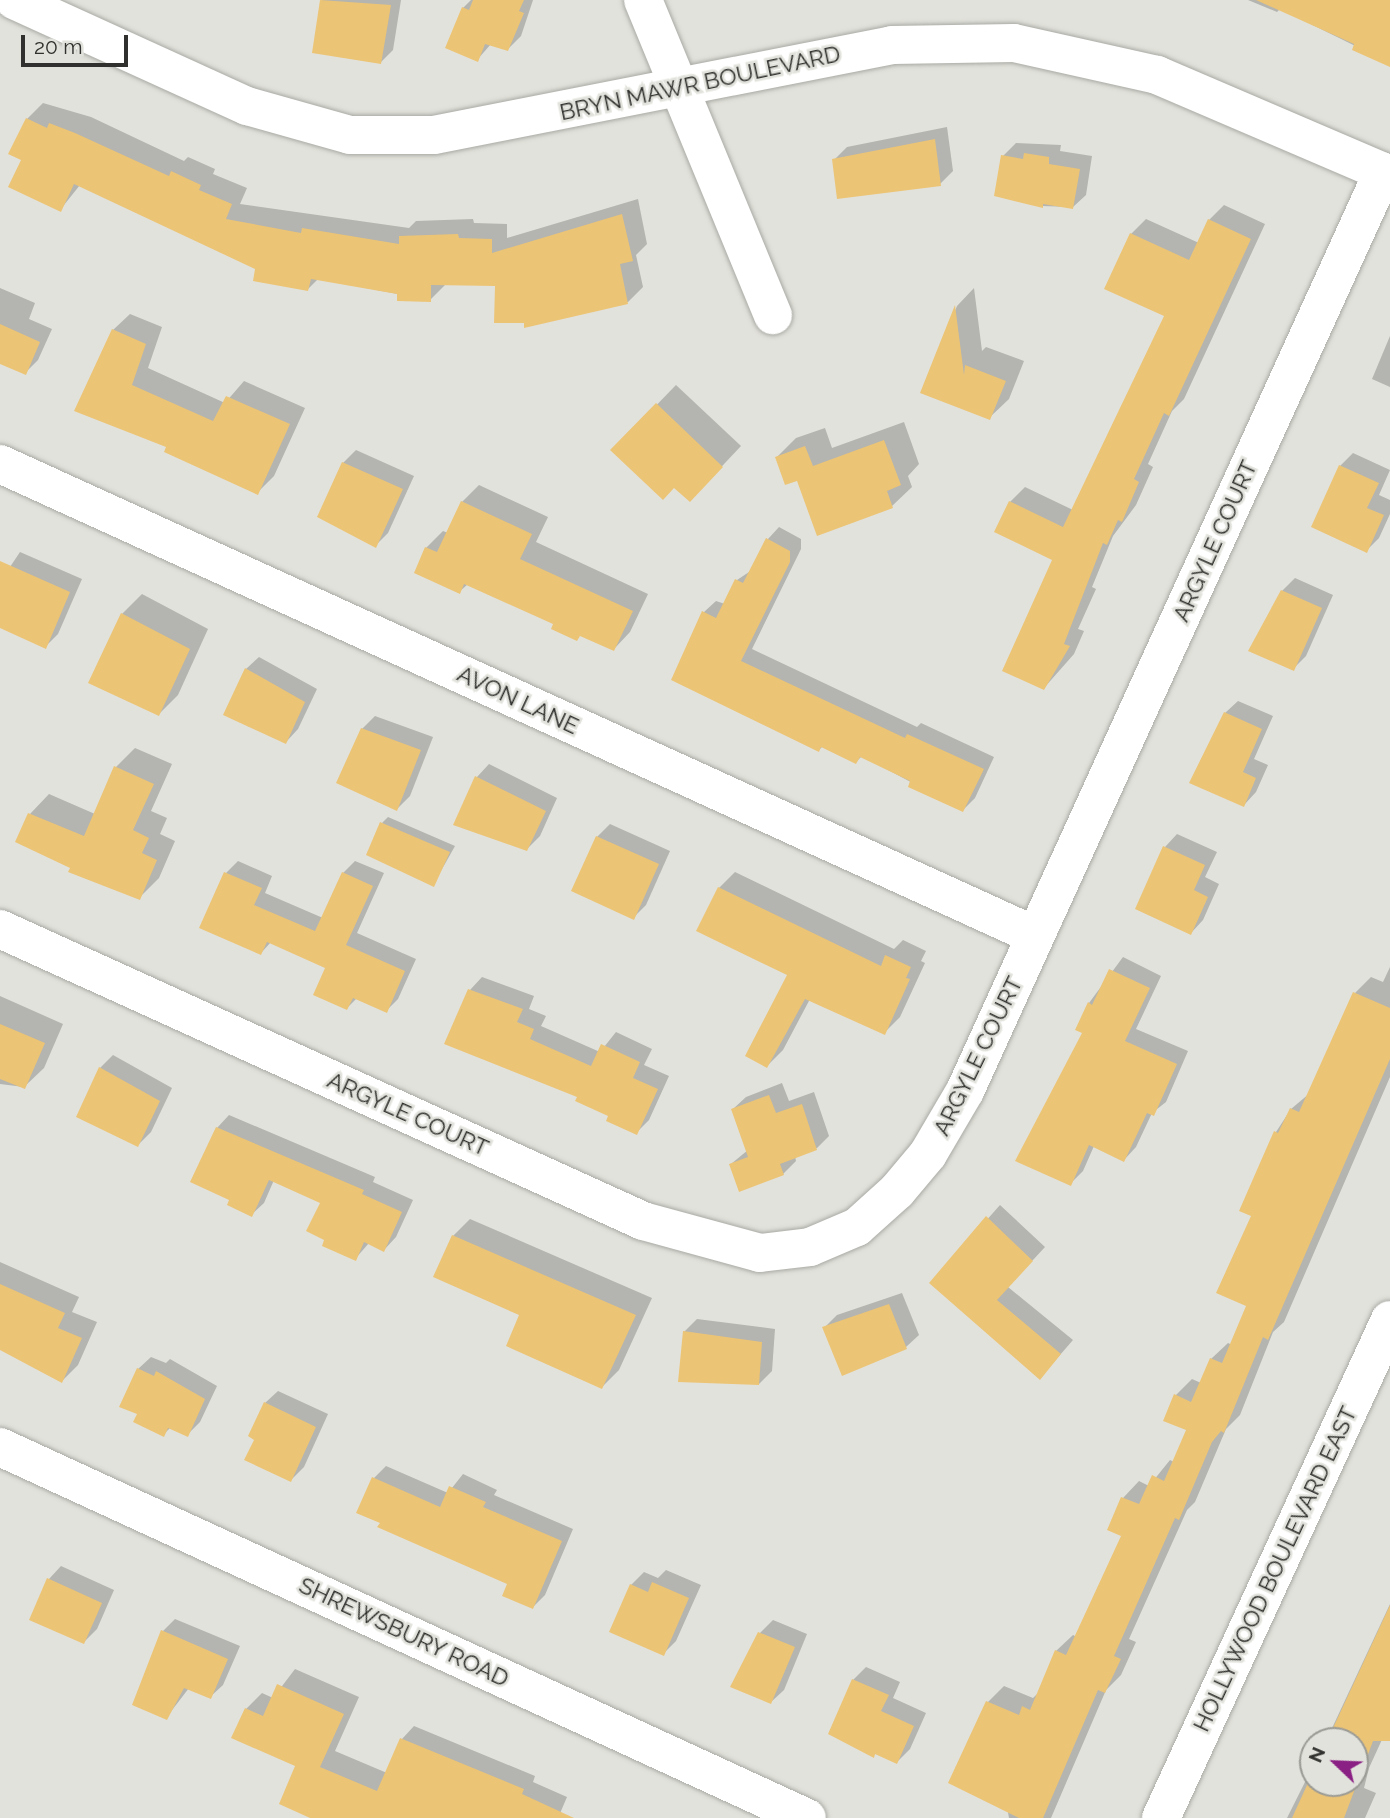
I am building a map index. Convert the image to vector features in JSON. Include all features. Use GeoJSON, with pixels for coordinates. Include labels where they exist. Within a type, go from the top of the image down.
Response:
{"type":"FeatureCollection","features":[{"type":"Feature","properties":{"kind":"street","name":"BRYN MAWR BOULEVARD"},"geometry":{"type":"LineString","coordinates":[[14,0],[247,106],[350,135],[434,135],[892,45],[1014,43],[1157,75],[1387,174]]}},
{"type":"Feature","properties":{"kind":"street"},"geometry":{"type":"LineString","coordinates":[[643,0],[773,315]]}},
{"type":"Feature","properties":{"kind":"street","name":"ARGYLE COURT"},"geometry":{"type":"LineString","coordinates":[[0,929],[643,1221],[760,1253],[810,1247],[857,1227],[897,1191],[928,1154],[965,1091],[1387,174]]}},
{"type":"Feature","properties":{"kind":"street","name":"AVON LANE"},"geometry":{"type":"LineString","coordinates":[[0,464],[1036,936]]}},
{"type":"Feature","properties":{"kind":"street","name":"HOLLYWOOD BOULEVARD EAST"},"geometry":{"type":"LineString","coordinates":[[1161,1818],[1390,1320]]}},
{"type":"Feature","properties":{"kind":"street","name":"SHREWSBURY ROAD"},"geometry":{"type":"LineString","coordinates":[[0,1447],[807,1818]]}},
{"type":"Feature","properties":{"kind":"building"},"geometry":{"type":"Polygon","coordinates":[[[320,0],[391,5],[381,64],[312,53],[320,0]]]}},
{"type":"Feature","properties":{"kind":"building"},"geometry":{"type":"Polygon","coordinates":[[[473,0],[524,0],[519,11],[524,13],[508,51],[485,44],[478,62],[445,48],[462,7],[469,10],[473,0]]]}},
{"type":"Feature","properties":{"kind":"building"},"geometry":{"type":"Polygon","coordinates":[[[1256,0],[1390,0],[1390,67],[1352,50],[1354,44],[1256,0]]]}},
{"type":"Feature","properties":{"kind":"building"},"geometry":{"type":"Polygon","coordinates":[[[26,118],[47,128],[49,123],[169,176],[171,171],[201,185],[199,190],[232,204],[226,219],[301,233],[302,228],[399,244],[399,236],[458,234],[459,238],[492,239],[492,253],[622,214],[633,261],[620,264],[628,304],[524,328],[524,323],[494,323],[495,286],[431,285],[431,302],[397,301],[397,294],[311,279],[308,291],[253,281],[255,269],[74,184],[61,212],[8,187],[21,160],[8,154],[26,118]]]}},
{"type":"Feature","properties":{"kind":"building"},"geometry":{"type":"Polygon","coordinates":[[[935,139],[941,186],[837,199],[832,159],[935,139]]]}},
{"type":"Feature","properties":{"kind":"building"},"geometry":{"type":"Polygon","coordinates":[[[1024,153],[1049,157],[1049,164],[1080,169],[1073,209],[1043,204],[1043,208],[994,196],[1001,155],[1023,159],[1024,153]]]}},
{"type":"Feature","properties":{"kind":"building"},"geometry":{"type":"Polygon","coordinates":[[[1208,219],[1251,239],[1169,416],[1164,413],[1134,479],[1139,482],[1122,522],[1118,520],[1107,545],[1103,543],[1064,644],[1070,646],[1044,690],[1002,671],[1052,560],[994,532],[1009,501],[1063,527],[1164,316],[1104,289],[1130,233],[1189,260],[1208,219]]]}},
{"type":"Feature","properties":{"kind":"building"},"geometry":{"type":"Polygon","coordinates":[[[955,305],[964,375],[965,365],[1006,381],[990,420],[920,393],[955,305]]]}},
{"type":"Feature","properties":{"kind":"building"},"geometry":{"type":"Polygon","coordinates":[[[0,324],[40,342],[26,375],[0,364],[0,324]]]}},
{"type":"Feature","properties":{"kind":"building"},"geometry":{"type":"Polygon","coordinates":[[[112,329],[146,344],[132,385],[213,421],[226,396],[290,424],[258,495],[164,452],[166,447],[74,411],[112,329]]]}},
{"type":"Feature","properties":{"kind":"building"},"geometry":{"type":"Polygon","coordinates":[[[656,403],[723,467],[690,502],[674,488],[663,500],[610,450],[656,403]]]}},
{"type":"Feature","properties":{"kind":"building"},"geometry":{"type":"Polygon","coordinates":[[[884,440],[901,485],[887,491],[893,508],[817,536],[797,481],[785,485],[775,457],[805,446],[813,466],[884,440]]]}},
{"type":"Feature","properties":{"kind":"building"},"geometry":{"type":"Polygon","coordinates":[[[342,462],[403,489],[376,548],[317,517],[342,462]]]}},
{"type":"Feature","properties":{"kind":"building"},"geometry":{"type":"Polygon","coordinates":[[[1339,465],[1379,483],[1367,508],[1384,515],[1367,553],[1311,527],[1339,465]]]}},
{"type":"Feature","properties":{"kind":"building"},"geometry":{"type":"Polygon","coordinates":[[[461,501],[532,534],[520,559],[633,611],[614,651],[580,636],[577,641],[551,629],[553,624],[464,584],[460,594],[414,573],[425,547],[437,552],[461,501]]]}},
{"type":"Feature","properties":{"kind":"building"},"geometry":{"type":"Polygon","coordinates":[[[766,538],[790,551],[790,562],[741,661],[905,738],[907,734],[984,769],[963,812],[908,787],[910,781],[860,757],[856,764],[821,747],[819,752],[671,680],[702,611],[716,618],[735,579],[743,583],[766,538]]]}},
{"type":"Feature","properties":{"kind":"building"},"geometry":{"type":"Polygon","coordinates":[[[0,561],[70,592],[46,649],[0,628],[0,561]]]}},
{"type":"Feature","properties":{"kind":"building"},"geometry":{"type":"Polygon","coordinates":[[[1281,590],[1322,608],[1294,671],[1248,651],[1281,590]]]}},
{"type":"Feature","properties":{"kind":"building"},"geometry":{"type":"Polygon","coordinates":[[[121,613],[190,649],[159,716],[88,683],[121,613]]]}},
{"type":"Feature","properties":{"kind":"building"},"geometry":{"type":"Polygon","coordinates":[[[245,668],[305,702],[286,744],[223,715],[245,668]]]}},
{"type":"Feature","properties":{"kind":"building"},"geometry":{"type":"Polygon","coordinates":[[[1224,712],[1262,729],[1243,772],[1256,778],[1244,807],[1189,783],[1224,712]]]}},
{"type":"Feature","properties":{"kind":"building"},"geometry":{"type":"Polygon","coordinates":[[[361,728],[421,750],[397,811],[336,783],[361,728]]]}},
{"type":"Feature","properties":{"kind":"building"},"geometry":{"type":"Polygon","coordinates":[[[114,766],[154,784],[133,830],[149,838],[142,853],[157,860],[140,900],[68,872],[70,868],[15,842],[28,813],[84,836],[114,766]]]}},
{"type":"Feature","properties":{"kind":"building"},"geometry":{"type":"Polygon","coordinates":[[[475,776],[546,811],[527,851],[453,825],[475,776]]]}},
{"type":"Feature","properties":{"kind":"building"},"geometry":{"type":"Polygon","coordinates":[[[380,822],[450,852],[434,887],[366,855],[380,822]]]}},
{"type":"Feature","properties":{"kind":"building"},"geometry":{"type":"Polygon","coordinates":[[[596,836],[659,864],[634,920],[571,891],[596,836]]]}},
{"type":"Feature","properties":{"kind":"building"},"geometry":{"type":"Polygon","coordinates":[[[1163,846],[1205,865],[1194,890],[1208,897],[1191,935],[1135,909],[1163,846]]]}},
{"type":"Feature","properties":{"kind":"building"},"geometry":{"type":"Polygon","coordinates":[[[224,872],[262,888],[254,905],[315,931],[342,872],[373,886],[346,945],[405,971],[387,1013],[353,998],[347,1010],[313,995],[325,968],[267,942],[261,955],[199,928],[224,872]]]}},
{"type":"Feature","properties":{"kind":"building"},"geometry":{"type":"Polygon","coordinates":[[[718,887],[881,966],[885,955],[911,967],[906,978],[910,979],[885,1035],[805,999],[767,1068],[745,1056],[787,975],[696,931],[718,887]]]}},
{"type":"Feature","properties":{"kind":"building"},"geometry":{"type":"Polygon","coordinates":[[[1109,969],[1150,988],[1125,1041],[1177,1064],[1154,1116],[1147,1113],[1124,1162],[1089,1145],[1071,1186],[1015,1161],[1082,1033],[1075,1030],[1088,1002],[1092,1005],[1109,969]]]}},
{"type":"Feature","properties":{"kind":"building"},"geometry":{"type":"Polygon","coordinates":[[[468,989],[523,1009],[517,1022],[534,1029],[530,1039],[591,1066],[601,1044],[640,1062],[633,1078],[658,1089],[637,1135],[606,1121],[608,1116],[575,1101],[577,1097],[444,1044],[468,989]]]}},
{"type":"Feature","properties":{"kind":"building"},"geometry":{"type":"Polygon","coordinates":[[[1353,992],[1390,1008],[1390,1059],[1268,1340],[1263,1337],[1224,1433],[1221,1431],[1212,1442],[1179,1520],[1175,1518],[1114,1656],[1121,1659],[1105,1693],[1098,1690],[1043,1818],[1019,1818],[948,1783],[986,1701],[1019,1715],[1022,1706],[1030,1710],[1055,1650],[1066,1655],[1121,1536],[1107,1530],[1121,1497],[1139,1504],[1152,1475],[1164,1481],[1186,1430],[1163,1421],[1174,1394],[1191,1402],[1210,1358],[1222,1363],[1246,1306],[1216,1293],[1251,1216],[1239,1211],[1274,1131],[1278,1133],[1290,1108],[1299,1112],[1353,992]]]}},
{"type":"Feature","properties":{"kind":"building"},"geometry":{"type":"Polygon","coordinates":[[[0,1024],[45,1043],[25,1089],[0,1079],[0,1024]]]}},
{"type":"Feature","properties":{"kind":"building"},"geometry":{"type":"Polygon","coordinates":[[[99,1067],[160,1101],[138,1147],[76,1117],[99,1067]]]}},
{"type":"Feature","properties":{"kind":"building"},"geometry":{"type":"Polygon","coordinates":[[[769,1095],[776,1113],[802,1104],[817,1150],[780,1164],[784,1175],[739,1192],[729,1164],[748,1157],[731,1109],[769,1095]]]}},
{"type":"Feature","properties":{"kind":"building"},"geometry":{"type":"Polygon","coordinates":[[[216,1127],[364,1190],[362,1194],[402,1212],[384,1252],[364,1242],[356,1261],[322,1246],[324,1240],[306,1231],[320,1203],[269,1180],[252,1217],[227,1205],[229,1200],[190,1182],[216,1127]]]}},
{"type":"Feature","properties":{"kind":"building"},"geometry":{"type":"Polygon","coordinates":[[[986,1216],[1033,1261],[997,1300],[1061,1354],[1040,1380],[929,1283],[986,1216]]]}},
{"type":"Feature","properties":{"kind":"building"},"geometry":{"type":"Polygon","coordinates":[[[452,1235],[636,1315],[602,1389],[506,1346],[519,1315],[433,1277],[452,1235]]]}},
{"type":"Feature","properties":{"kind":"building"},"geometry":{"type":"Polygon","coordinates":[[[0,1284],[65,1313],[58,1328],[82,1338],[62,1383],[0,1350],[0,1284]]]}},
{"type":"Feature","properties":{"kind":"building"},"geometry":{"type":"Polygon","coordinates":[[[889,1304],[907,1349],[842,1376],[822,1327],[889,1304]]]}},
{"type":"Feature","properties":{"kind":"building"},"geometry":{"type":"Polygon","coordinates":[[[683,1331],[762,1342],[759,1385],[678,1382],[683,1331]]]}},
{"type":"Feature","properties":{"kind":"building"},"geometry":{"type":"Polygon","coordinates":[[[137,1368],[154,1376],[156,1371],[205,1399],[188,1437],[168,1428],[164,1437],[133,1422],[137,1414],[119,1407],[137,1368]]]}},
{"type":"Feature","properties":{"kind":"building"},"geometry":{"type":"Polygon","coordinates":[[[264,1402],[316,1427],[291,1482],[244,1460],[254,1440],[248,1436],[264,1402]]]}},
{"type":"Feature","properties":{"kind":"building"},"geometry":{"type":"Polygon","coordinates":[[[372,1477],[440,1507],[449,1486],[486,1502],[483,1507],[562,1541],[533,1609],[502,1596],[507,1584],[377,1527],[380,1523],[356,1513],[372,1477]]]}},
{"type":"Feature","properties":{"kind":"building"},"geometry":{"type":"Polygon","coordinates":[[[47,1578],[102,1603],[84,1644],[29,1620],[47,1578]]]}},
{"type":"Feature","properties":{"kind":"building"},"geometry":{"type":"Polygon","coordinates":[[[652,1582],[689,1598],[664,1656],[609,1632],[630,1584],[648,1592],[652,1582]]]}},
{"type":"Feature","properties":{"kind":"building"},"geometry":{"type":"Polygon","coordinates":[[[1390,1605],[1390,1741],[1373,1741],[1369,1752],[1369,1727],[1333,1727],[1390,1605]]]}},
{"type":"Feature","properties":{"kind":"building"},"geometry":{"type":"Polygon","coordinates":[[[161,1630],[228,1659],[211,1699],[184,1688],[167,1720],[132,1705],[161,1630]]]}},
{"type":"Feature","properties":{"kind":"building"},"geometry":{"type":"Polygon","coordinates":[[[758,1632],[795,1647],[771,1704],[730,1687],[758,1632]]]}},
{"type":"Feature","properties":{"kind":"building"},"geometry":{"type":"Polygon","coordinates":[[[852,1679],[889,1695],[881,1711],[914,1726],[897,1764],[875,1754],[874,1758],[828,1734],[852,1679]]]}},
{"type":"Feature","properties":{"kind":"building"},"geometry":{"type":"Polygon","coordinates":[[[277,1684],[344,1714],[320,1767],[377,1791],[400,1738],[524,1789],[522,1794],[574,1818],[310,1818],[279,1804],[295,1766],[231,1738],[245,1708],[263,1716],[277,1684]]]}},
{"type":"Feature","properties":{"kind":"building"},"geometry":{"type":"Polygon","coordinates":[[[1302,1797],[1352,1797],[1344,1818],[1292,1818],[1302,1797]]]}}]}
